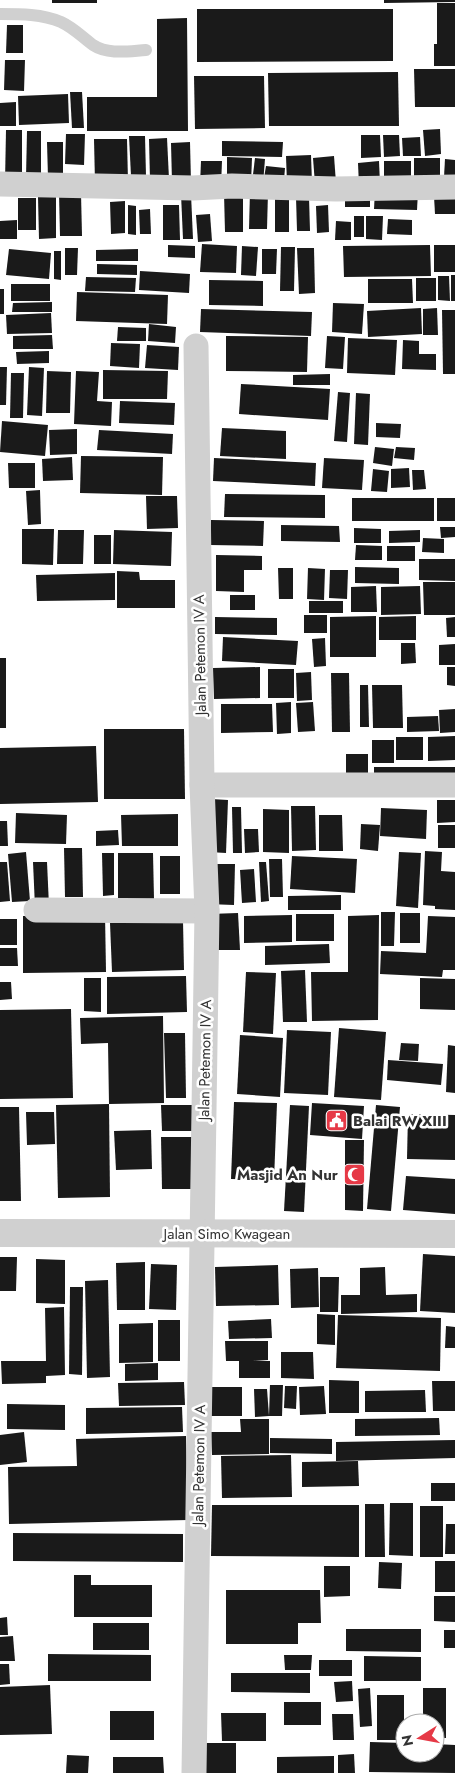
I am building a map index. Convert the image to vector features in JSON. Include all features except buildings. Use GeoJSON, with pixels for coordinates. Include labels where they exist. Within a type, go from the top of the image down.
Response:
{"type":"FeatureCollection","features":[{"type":"Feature","properties":{"kind":"street"},"geometry":{"type":"LineString","coordinates":[[0,184],[165,188],[232,186],[336,190],[455,187]]}},
{"type":"Feature","properties":{"kind":"street","name":"Jalan Petemon IV A"},"geometry":{"type":"LineString","coordinates":[[194,1773],[207,911],[202,785],[196,346]]}},
{"type":"Feature","properties":{"kind":"street"},"geometry":{"type":"LineString","coordinates":[[202,785],[455,785]]}},
{"type":"Feature","properties":{"kind":"street"},"geometry":{"type":"LineString","coordinates":[[36,910],[207,911]]}},
{"type":"Feature","properties":{"kind":"street","name":"Jalan Simo Kwagean"},"geometry":{"type":"LineString","coordinates":[[0,1233],[455,1234]]}},
{"type":"Feature","properties":{"kind":"lane"},"geometry":{"type":"LineString","coordinates":[[0,14],[33,15],[48,18],[76,30],[93,45],[112,52],[146,50]]}},
{"type":"Feature","properties":{"kind":"place","name":"Balai RW XIII"},"geometry":{"type":"Point","coordinates":[337,1121]}},
{"type":"Feature","properties":{"kind":"place","name":"Masjid An Nur"},"geometry":{"type":"Point","coordinates":[354,1175]}}]}
